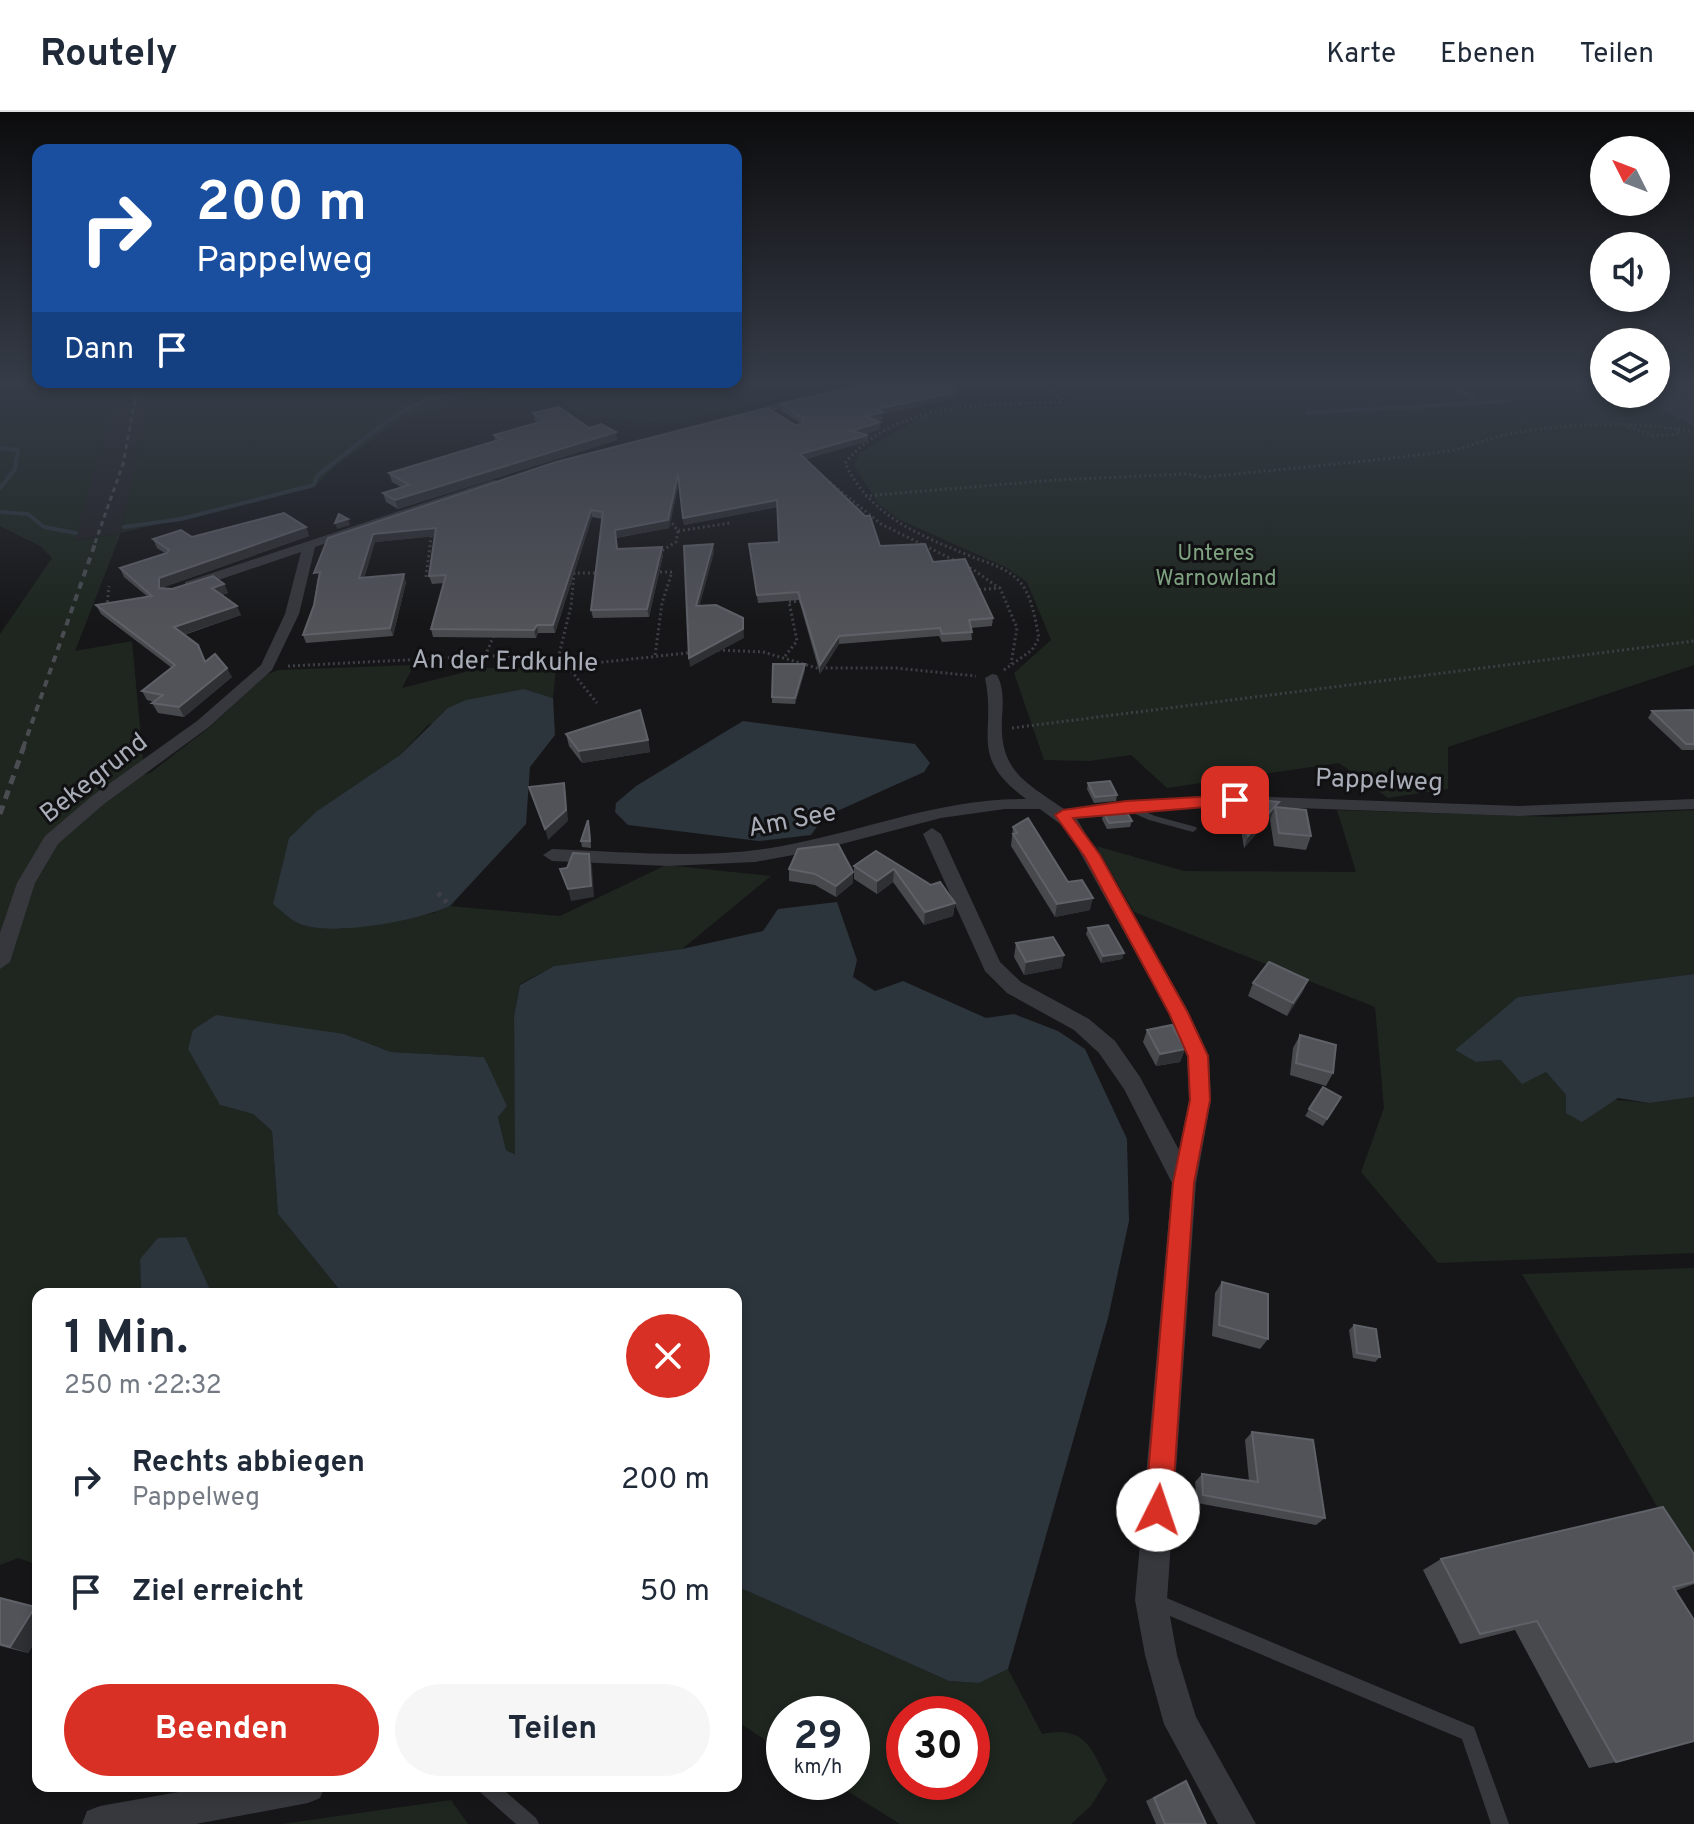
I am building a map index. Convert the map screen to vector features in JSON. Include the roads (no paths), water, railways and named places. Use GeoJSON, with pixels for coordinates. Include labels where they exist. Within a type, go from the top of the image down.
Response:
{"type":"FeatureCollection","features":[{"type":"Feature","properties":{"kind":"street"},"geometry":{"type":"LineString","coordinates":[[171,592],[515,476]]}},
{"type":"Feature","properties":{"kind":"street","name":"Bekegrund"},"geometry":{"type":"LineString","coordinates":[[0,962],[26,883],[51,840],[98,800],[203,724],[267,667],[292,614],[309,545]]}},
{"type":"Feature","properties":{"kind":"street"},"geometry":{"type":"LineString","coordinates":[[1001,672],[994,750],[1038,804],[1063,815],[1092,855],[1179,1013],[1198,1056],[1200,1100],[1184,1183],[1151,1600],[1161,1655],[1181,1724],[1238,1824]]}},
{"type":"Feature","properties":{"kind":"street","name":"Pappelweg"},"geometry":{"type":"LineString","coordinates":[[1063,815],[1126,806],[1256,800],[1519,811],[1694,804]]}},
{"type":"Feature","properties":{"kind":"street","name":"Am See"},"geometry":{"type":"LineString","coordinates":[[552,855],[730,859],[817,845],[979,804],[1038,804]]}},
{"type":"Feature","properties":{"kind":"street"},"geometry":{"type":"LineString","coordinates":[[932,834],[992,966],[1004,982],[1084,1027],[1116,1057],[1184,1183]]}},
{"type":"Feature","properties":{"kind":"street"},"geometry":{"type":"LineString","coordinates":[[100,1824],[275,1792]]}},
{"type":"Feature","properties":{"kind":"lane"},"geometry":{"type":"LineString","coordinates":[[1126,806],[1152,818],[1193,829]]}},
{"type":"Feature","properties":{"kind":"lane"},"geometry":{"type":"LineString","coordinates":[[1151,1600],[1468,1733],[1500,1824]]}},
{"type":"Feature","properties":{"kind":"lane"},"geometry":{"type":"LineString","coordinates":[[493,1792],[530,1824]]}},
{"type":"Feature","properties":{"kind":"waterway"},"geometry":{"type":"LineString","coordinates":[[0,488],[16,464]]}},
{"type":"Feature","properties":{"kind":"waterway"},"geometry":{"type":"LineString","coordinates":[[124,527],[181,519],[314,485],[317,476],[332,464]]}},
{"type":"Feature","properties":{"kind":"waterway"},"geometry":{"type":"LineString","coordinates":[[0,512],[28,514],[44,527],[76,533]]}},
{"type":"Feature","properties":{"kind":"railway"},"geometry":{"type":"LineString","coordinates":[[95,543],[123,464]]}},
{"type":"Feature","properties":{"kind":"railway"},"geometry":{"type":"LineString","coordinates":[[23,748],[96,541]]}},
{"type":"Feature","properties":{"kind":"railway"},"geometry":{"type":"LineString","coordinates":[[0,814],[24,746]]}},
{"type":"Feature","properties":{"kind":"park label","name":"Unteres Warnowland"},"geometry":{"type":"Point","coordinates":[1216,564]}}]}
